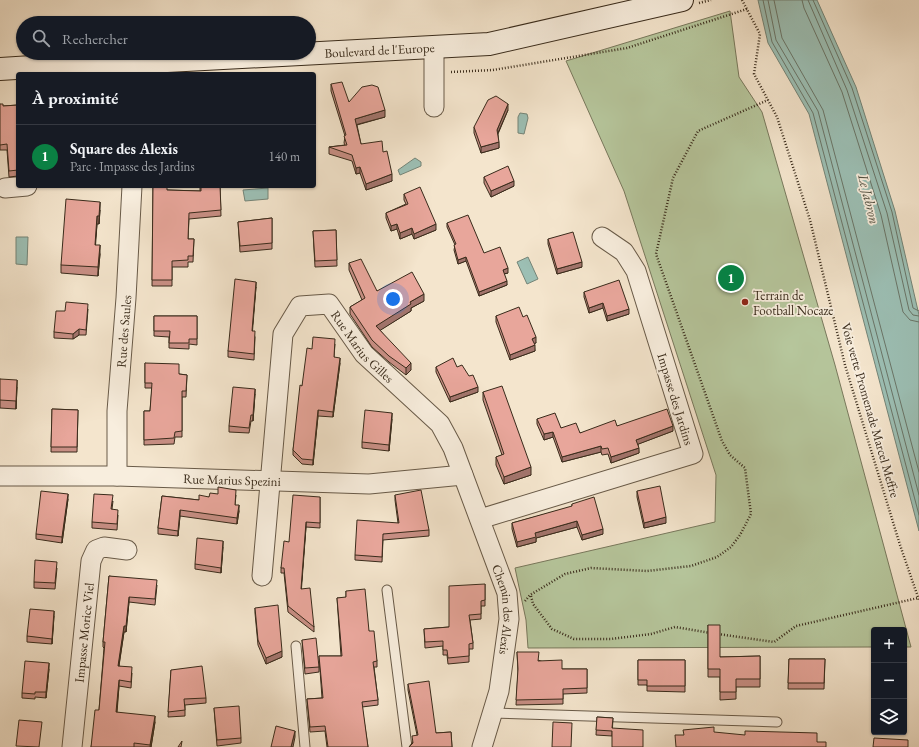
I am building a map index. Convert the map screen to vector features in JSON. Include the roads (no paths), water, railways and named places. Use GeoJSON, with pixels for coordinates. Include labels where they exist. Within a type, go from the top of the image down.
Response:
{"type":"FeatureCollection","features":[{"type":"Feature","properties":{"kind":"main road","name":"Boulevard de l'Europe"},"geometry":{"type":"LineString","coordinates":[[316,53],[490,44],[682,0]]}},
{"type":"Feature","properties":{"kind":"main road","name":"Boulevard de l'Europe"},"geometry":{"type":"LineString","coordinates":[[0,69],[131,68],[167,61],[186,60]]}},
{"type":"Feature","properties":{"kind":"street"},"geometry":{"type":"LineString","coordinates":[[434,47],[434,107]]}},
{"type":"Feature","properties":{"kind":"street"},"geometry":{"type":"LineString","coordinates":[[2,188],[16,187]]}},
{"type":"Feature","properties":{"kind":"street","name":"Rue des Saules"},"geometry":{"type":"LineString","coordinates":[[117,476],[117,411],[126,298],[132,188]]}},
{"type":"Feature","properties":{"kind":"street","name":"Impasse des Jardins"},"geometry":{"type":"LineString","coordinates":[[480,519],[693,454],[636,271],[624,252],[602,237]]}},
{"type":"Feature","properties":{"kind":"street","name":"Rue Marius Gilles"},"geometry":{"type":"LineString","coordinates":[[271,480],[283,334],[300,306],[329,304],[364,354],[440,424],[453,448],[463,475]]}},
{"type":"Feature","properties":{"kind":"street","name":"Rue Marius Spezini"},"geometry":{"type":"LineString","coordinates":[[0,476],[117,476],[369,484],[463,475]]}},
{"type":"Feature","properties":{"kind":"street","name":"Chemin des Alexis"},"geometry":{"type":"LineString","coordinates":[[463,475],[507,593],[509,619],[499,691],[482,747]]}},
{"type":"Feature","properties":{"kind":"street"},"geometry":{"type":"LineString","coordinates":[[262,576],[271,480]]}},
{"type":"Feature","properties":{"kind":"street","name":"Impasse Morice Viel"},"geometry":{"type":"LineString","coordinates":[[72,747],[91,561],[96,550],[104,547],[127,550]]}},
{"type":"Feature","properties":{"kind":"lane"},"geometry":{"type":"LineString","coordinates":[[387,590],[407,747]]}},
{"type":"Feature","properties":{"kind":"lane"},"geometry":{"type":"LineString","coordinates":[[296,646],[305,747]]}},
{"type":"Feature","properties":{"kind":"lane"},"geometry":{"type":"LineString","coordinates":[[493,713],[777,722]]}},
{"type":"Feature","properties":{"kind":"water","name":"Le Jabron"},"geometry":{"type":"Polygon","coordinates":[[[758,0],[817,0],[856,87],[895,211],[919,315],[919,531],[809,114],[768,43],[758,0]]]}},
{"type":"Feature","properties":{"kind":"water"},"geometry":{"type":"Polygon","coordinates":[[[520,113],[527,114],[528,118],[524,134],[518,133],[518,117],[520,113]]]}},
{"type":"Feature","properties":{"kind":"water"},"geometry":{"type":"Polygon","coordinates":[[[415,158],[421,162],[421,166],[400,175],[398,170],[415,158]]]}},
{"type":"Feature","properties":{"kind":"water"},"geometry":{"type":"Polygon","coordinates":[[[268,188],[268,199],[245,201],[243,190],[268,188]]]}},
{"type":"Feature","properties":{"kind":"water"},"geometry":{"type":"Polygon","coordinates":[[[16,237],[28,237],[27,265],[16,264],[16,237]]]}},
{"type":"Feature","properties":{"kind":"water"},"geometry":{"type":"Polygon","coordinates":[[[528,257],[538,279],[527,284],[517,262],[528,257]]]}},
{"type":"Feature","properties":{"kind":"place","name":"Square des Alexis"},"geometry":{"type":"Point","coordinates":[731,278]}},
{"type":"Feature","properties":{"kind":"place","name":"Terrain de Football Nocaze"},"geometry":{"type":"Point","coordinates":[745,302]}}]}
